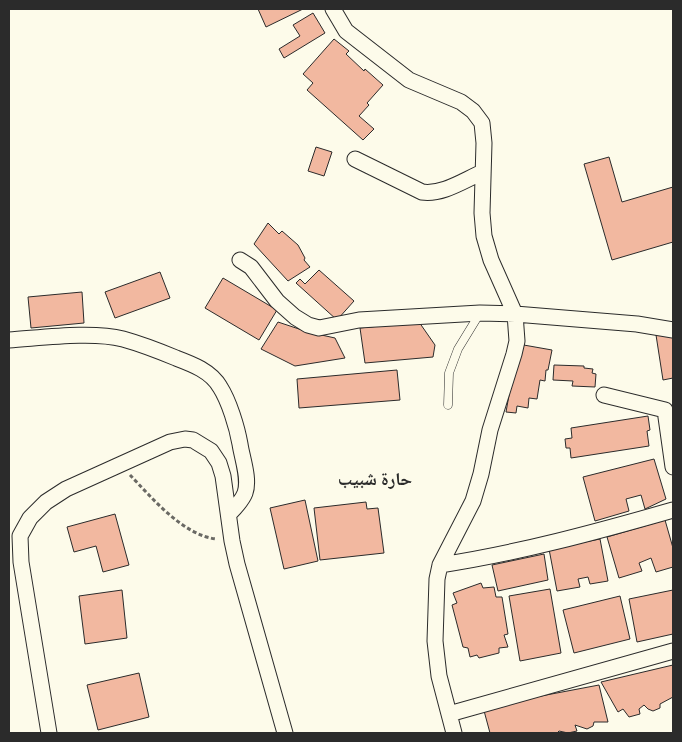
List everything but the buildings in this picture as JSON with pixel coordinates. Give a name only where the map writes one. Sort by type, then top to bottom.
[{"type":"street","points":[[333,9],[346,31],[409,80],[461,102],[482,123],[484,143],[482,213],[484,236],[491,260],[515,314],[517,341],[490,430],[473,501],[440,565],[436,595],[435,640],[439,676],[454,733]]},
{"type":"street","points":[[355,159],[422,192],[432,193],[442,190],[483,172]]},
{"type":"street","points":[[240,260],[251,267],[277,301],[295,317],[308,325],[319,328],[358,320],[480,313],[637,324],[673,330]]},
{"type":"street","points":[[9,340],[63,336],[105,336],[122,339],[193,365],[206,373],[220,387],[226,400],[238,434],[246,478],[244,495],[229,514]]},
{"type":"street","points":[[604,395],[664,410],[673,467]]},
{"type":"street","points":[[48,733],[21,562],[20,536],[30,518],[46,502],[66,489],[170,442],[185,439],[193,440],[211,451],[219,464],[232,540],[250,614],[285,733]]},
{"type":"street","points":[[440,565],[498,556],[673,510]]},
{"type":"street","points":[[449,714],[673,651]]},
{"type":"lane","points":[[448,405],[449,373],[458,349],[480,313]]},
{"type":"path","points":[[121,465],[154,500],[183,525],[211,538],[232,540]]},
{"type":"district","name":"حارة شبيب","points":[[375,478]]}]
